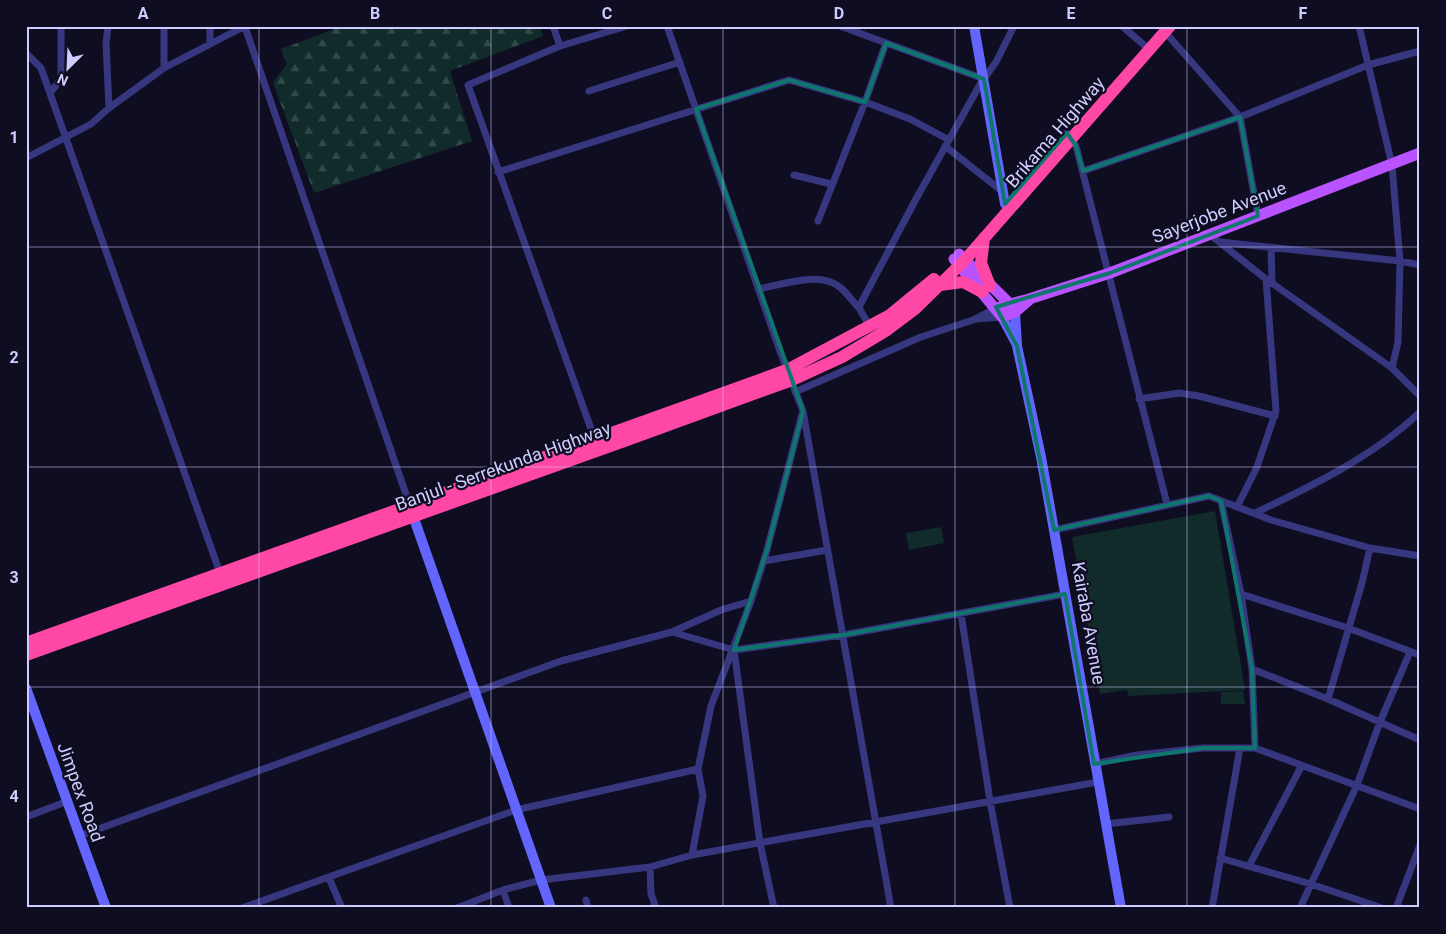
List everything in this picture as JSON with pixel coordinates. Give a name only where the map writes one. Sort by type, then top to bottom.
[{"type":"highway","name":"Brikama Highway","points":[[959,260],[984,238],[1144,45],[1166,28]]},
{"type":"highway","name":"Brikama Highway","points":[[959,260],[1004,198],[1070,136],[1166,28]]},
{"type":"highway","points":[[940,285],[963,282],[986,289],[981,262],[984,238]]},
{"type":"highway","name":"Banjul - Serrekunda Highway","points":[[26,655],[412,512],[595,440],[792,381],[914,297],[959,260]]},
{"type":"highway","name":"Banjul - Serrekunda Highway","points":[[26,643],[220,573],[412,512],[792,381],[842,357],[887,330],[915,309],[940,285],[959,260]]},
{"type":"main road","name":"Sayerjobe Avenue","points":[[999,312],[1029,299],[1110,273],[1420,153]]},
{"type":"main road","name":"Kairaba Avenue","points":[[959,260],[986,289],[1012,307]]},
{"type":"main road","name":"Kairaba Avenue","points":[[986,289],[999,312]]},
{"type":"street","points":[[50,93],[61,78],[61,26]]},
{"type":"street","points":[[108,26],[106,44],[109,108]]},
{"type":"street","points":[[164,26],[164,68]]},
{"type":"street","points":[[210,26],[210,44]]},
{"type":"street","points":[[553,26],[560,46]]},
{"type":"street","points":[[595,440],[468,85],[560,46],[627,26]]},
{"type":"street","points":[[667,26],[758,289],[803,412],[891,908]]},
{"type":"street","points":[[840,26],[984,79]]},
{"type":"street","points":[[974,26],[1004,198]]},
{"type":"street","points":[[859,308],[947,143],[996,62],[1014,26]]},
{"type":"street","points":[[1122,26],[1144,45]]},
{"type":"street","points":[[1359,26],[1392,165],[1400,261],[1398,342],[1392,368]]},
{"type":"street","points":[[26,158],[66,135],[74,134],[91,124],[109,108],[164,68],[245,27],[551,908]]},
{"type":"street","points":[[1166,28],[1240,117],[1258,216]]},
{"type":"street","points":[[818,221],[886,43]]},
{"type":"street","points":[[1083,172],[1240,117],[1368,65],[1420,51]]},
{"type":"street","points":[[26,53],[41,68],[66,135],[220,573]]},
{"type":"street","points":[[589,91],[680,62]]},
{"type":"street","points":[[498,172],[789,80],[865,102],[910,119],[947,143],[1004,198]]},
{"type":"street","points":[[1070,136],[1083,172],[1110,273],[1139,399],[1167,504]]},
{"type":"street","points":[[794,175],[831,184]]},
{"type":"street","points":[[1210,234],[1269,280],[1392,368],[1420,396]]},
{"type":"street","points":[[1220,242],[1400,261],[1420,265]]},
{"type":"street","points":[[1237,507],[1257,467],[1275,416],[1269,280],[1271,248]]},
{"type":"street","points":[[758,289],[815,279],[828,281],[840,287],[859,308],[870,327]]},
{"type":"street","name":"Kairaba Avenue","points":[[1012,307],[1066,594],[1094,764],[1121,908]]},
{"type":"street","points":[[792,381],[999,312]]},
{"type":"street","points":[[973,320],[999,312]]},
{"type":"street","name":"Kairaba Avenue","points":[[999,312],[1018,346]]},
{"type":"street","points":[[1139,399],[1179,393],[1199,396],[1275,416]]},
{"type":"street","points":[[692,854],[703,796],[698,769],[711,706],[734,650],[764,561],[803,412]]},
{"type":"street","points":[[1255,513],[1312,486],[1392,437],[1420,412]]},
{"type":"street","points":[[1054,530],[1210,496],[1255,513],[1370,548],[1420,556]]},
{"type":"street","points":[[1222,500],[1252,668],[1255,748]]},
{"type":"street","points":[[1328,699],[1362,584],[1370,548]]},
{"type":"street","points":[[764,561],[827,550]]},
{"type":"street","points":[[672,632],[734,650],[843,635],[1066,594]]},
{"type":"street","points":[[1240,594],[1348,628],[1420,655]]},
{"type":"street","points":[[80,836],[163,803],[561,661],[672,632],[721,610],[751,601]]},
{"type":"street","points":[[961,614],[990,801],[1010,908]]},
{"type":"street","points":[[734,650],[760,843],[774,908]]},
{"type":"street","points":[[1300,908],[1357,785],[1380,722],[1410,652]]},
{"type":"street","points":[[1252,668],[1420,740]]},
{"type":"street","name":"Jimpex Road","points":[[26,688],[106,908]]},
{"type":"street","points":[[1094,764],[1137,755],[1203,748],[1255,748],[1301,767],[1357,785],[1420,809]]},
{"type":"street","points":[[1212,908],[1240,748]]},
{"type":"street","points":[[1249,866],[1301,767]]},
{"type":"street","points":[[242,908],[516,810],[698,769]]},
{"type":"street","points":[[457,908],[503,890],[541,880],[650,867],[692,854],[1098,782]]},
{"type":"street","points":[[26,817],[68,801]]},
{"type":"street","points":[[1106,824],[1170,816]]},
{"type":"street","points":[[1396,908],[1420,845]]},
{"type":"street","points":[[1220,858],[1311,884],[1382,908]]},
{"type":"street","points":[[650,867],[651,894],[656,908]]},
{"type":"street","points":[[329,878],[342,908]]},
{"type":"street","points":[[503,890],[509,908]]},
{"type":"highlighted area","points":[[886,43],[984,79],[1005,204],[1067,133],[1076,146],[1083,171],[1240,117],[1258,216],[1110,273],[996,307],[1017,346],[1054,530],[1209,496],[1221,501],[1252,669],[1255,748],[1203,748],[1094,764],[1065,594],[843,635],[734,650],[767,550],[803,411],[696,109],[789,80],[865,102]]},
{"type":"green space","points":[[342,26],[540,26],[543,36],[450,71],[472,141],[314,193],[273,83],[287,64],[281,49]]},
{"type":"green space","points":[[1215,511],[1245,690],[1128,696],[1127,690],[1100,694],[1072,537]]},
{"type":"green space","points":[[941,527],[944,543],[909,550],[906,533]]},
{"type":"green space","points":[[1243,691],[1245,704],[1221,704],[1221,692]]}]
